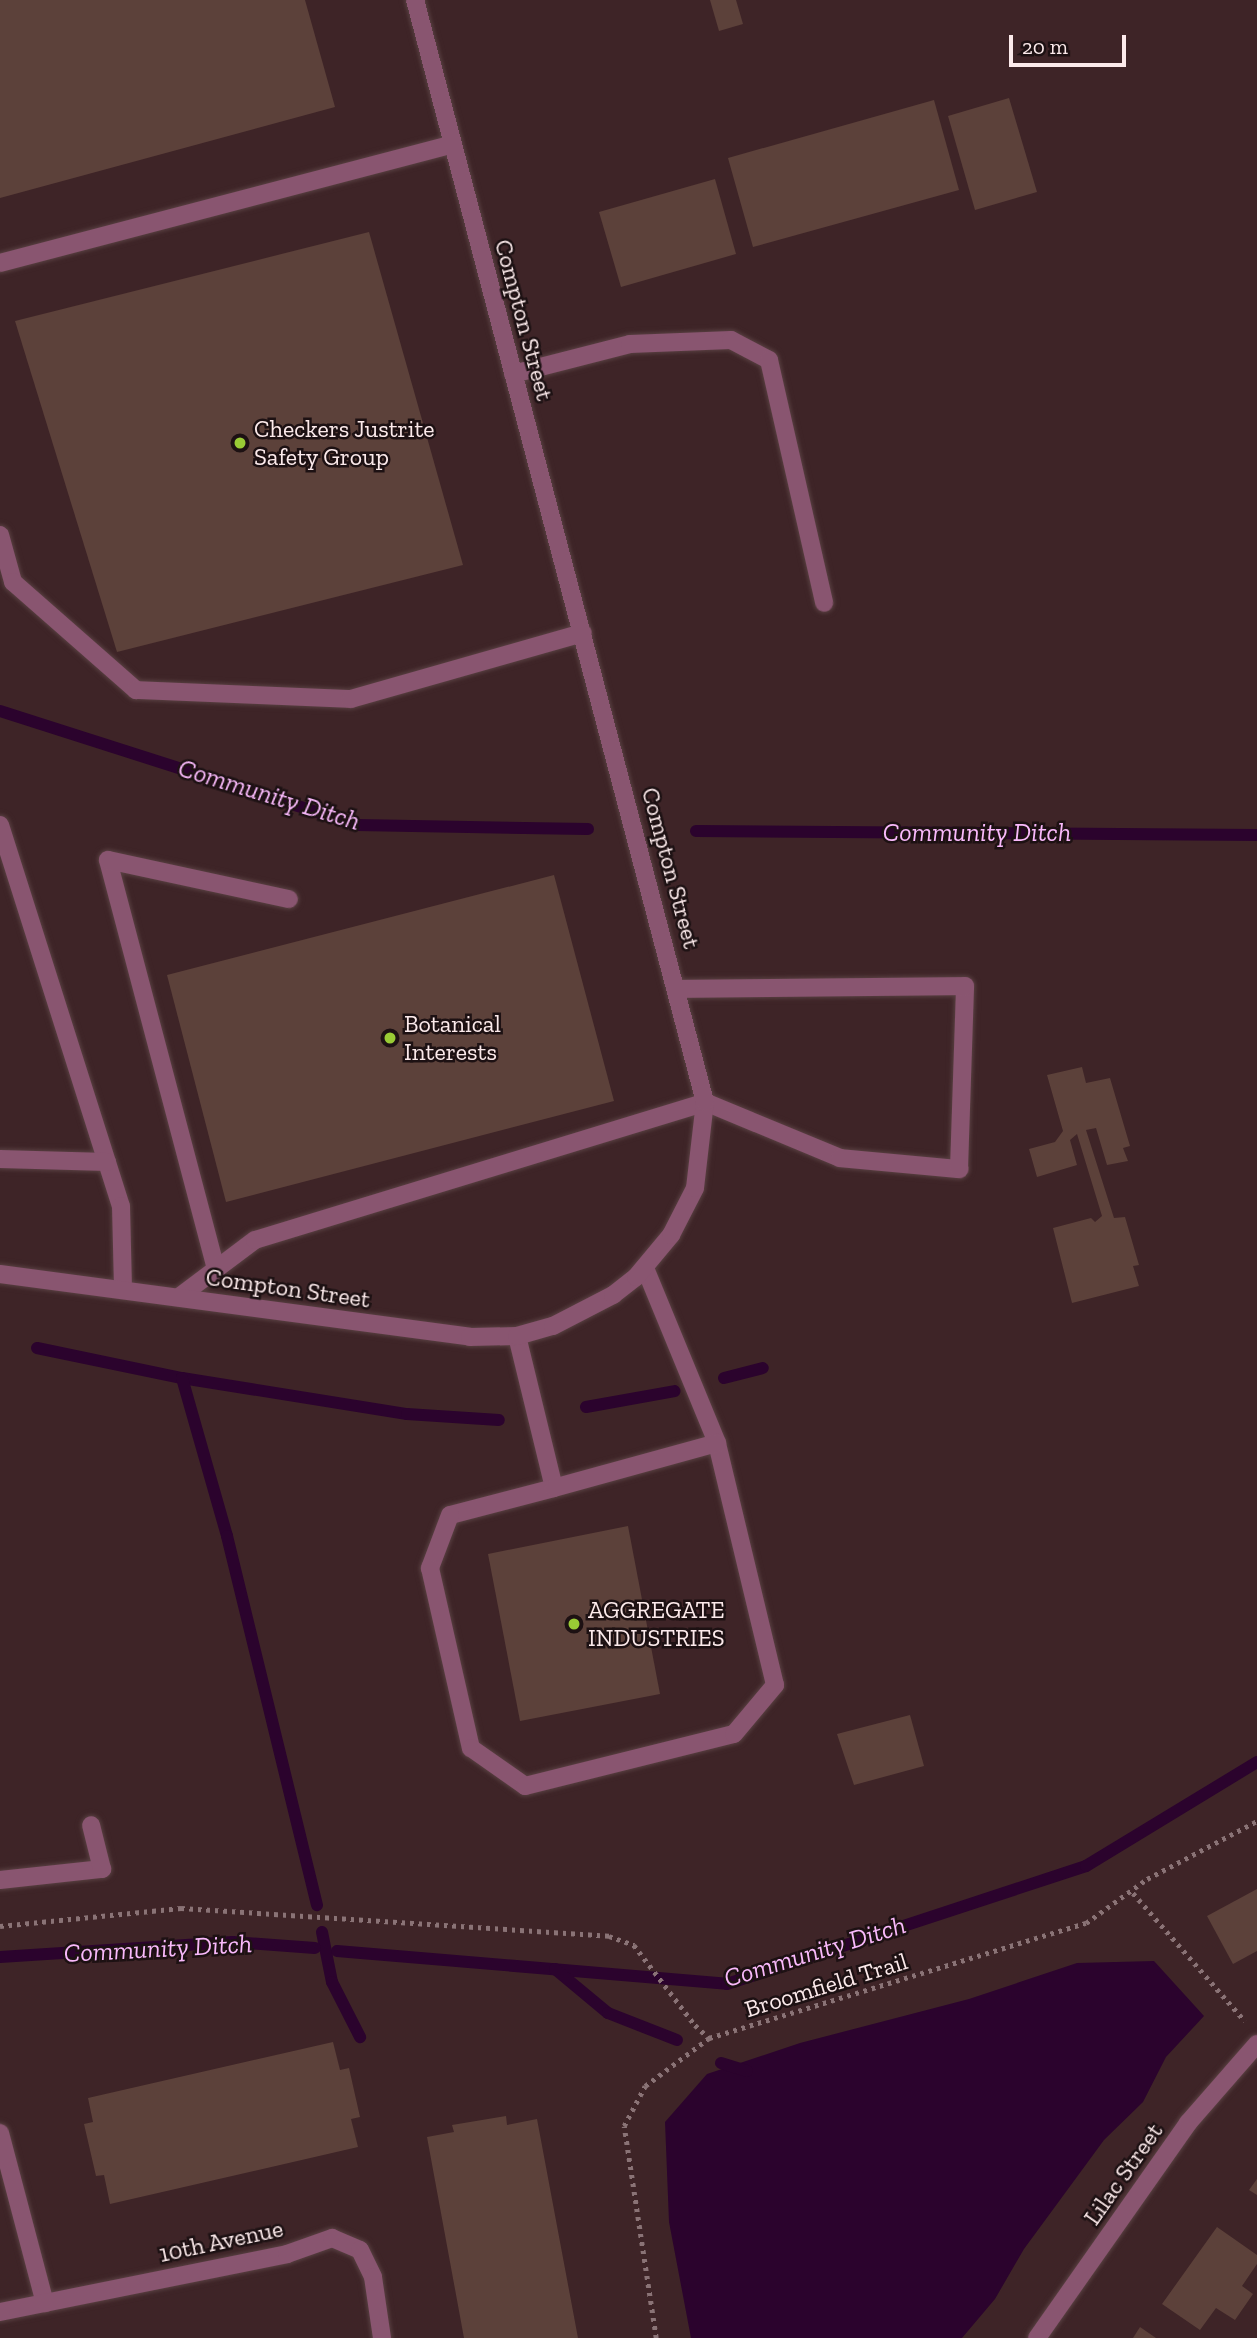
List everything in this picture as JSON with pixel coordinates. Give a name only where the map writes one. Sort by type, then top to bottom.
[{"type":"street","name":"Compton Street","points":[[0,1274],[470,1337],[517,1336],[553,1326],[613,1295],[645,1268],[671,1235],[695,1188],[705,1102],[642,850],[451,145],[415,0]]},
{"type":"street","points":[[0,263],[451,145]]},
{"type":"street","points":[[513,374],[630,344],[731,340],[769,360],[824,604]]},
{"type":"street","points":[[0,535],[13,582],[136,690],[351,699],[583,632]]},
{"type":"street","points":[[0,825],[121,1206],[123,1290]]},
{"type":"street","points":[[216,1269],[108,860],[289,899]]},
{"type":"street","points":[[179,1297],[255,1240],[705,1102],[840,1158],[959,1169],[965,986],[677,989]]},
{"type":"street","points":[[0,1159],[107,1162]]},
{"type":"street","points":[[645,1268],[717,1443],[775,1685],[734,1734],[525,1786],[471,1748],[430,1568],[450,1516],[717,1443]]},
{"type":"street","points":[[517,1336],[554,1488]]},
{"type":"street","points":[[0,1880],[102,1869],[91,1825]]},
{"type":"street","name":"Lilac Street","points":[[1037,2338],[1188,2123],[1257,2044]]},
{"type":"street","points":[[0,2133],[45,2303]]},
{"type":"street","name":"10th Avenue","points":[[0,2312],[287,2254],[332,2238],[360,2250],[373,2277],[382,2338]]},
{"type":"path","name":"Broomfield Trail","points":[[656,2338],[624,2126],[645,2086],[709,2038],[1086,1923],[1133,1893],[1147,1879],[1257,1821]]},
{"type":"path","points":[[1133,1893],[1248,2024]]},
{"type":"path","points":[[0,1926],[181,1908],[452,1923],[609,1936],[634,1945],[709,2038]]},
{"type":"shaded area","points":[[1154,1961],[1204,2016],[1166,2057],[1143,2102],[1104,2140],[1024,2249],[995,2299],[962,2338],[691,2338],[669,2222],[665,2122],[707,2074],[800,2043],[969,1999],[1077,1963]]},
{"type":"building","points":[[0,0],[305,0],[335,107],[0,198]]},
{"type":"building","points":[[710,0],[736,0],[743,24],[719,31]]},
{"type":"building","points":[[1009,98],[1037,192],[975,210],[948,116]]},
{"type":"building","points":[[934,100],[959,190],[753,247],[728,158]]},
{"type":"building","points":[[715,179],[736,254],[621,287],[599,212]]},
{"type":"building","name":"Checkers Justrite Safety Group","points":[[369,232],[463,565],[117,652],[15,321]]},
{"type":"building","name":"Botanical Interests","points":[[554,875],[614,1101],[226,1202],[167,975]]},
{"type":"building","points":[[1082,1067],[1086,1083],[1110,1078],[1130,1146],[1123,1148],[1128,1161],[1107,1165],[1096,1128],[1086,1130],[1114,1218],[1125,1217],[1139,1265],[1133,1266],[1139,1286],[1072,1303],[1053,1228],[1091,1218],[1095,1222],[1102,1216],[1077,1134],[1070,1140],[1077,1165],[1037,1177],[1029,1149],[1055,1142],[1063,1131],[1047,1075]]},
{"type":"building","name":"AGGREGATE INDUSTRIES","points":[[628,1526],[660,1694],[520,1721],[488,1554]]},
{"type":"building","points":[[910,1715],[924,1766],[854,1785],[837,1734]]},
{"type":"building","points":[[1257,1889],[1257,1951],[1233,1964],[1207,1916]]},
{"type":"building","points":[[333,2042],[340,2070],[349,2068],[360,2117],[351,2119],[358,2147],[110,2204],[104,2175],[96,2176],[84,2124],[93,2122],[88,2098]]},
{"type":"building","points":[[506,2116],[507,2125],[537,2119],[578,2338],[464,2338],[427,2137],[454,2132],[452,2125]]},
{"type":"building","points":[[1257,2179],[1257,2195],[1249,2190]]},
{"type":"building","points":[[1217,2227],[1257,2255],[1257,2264],[1242,2286],[1253,2294],[1235,2320],[1216,2308],[1200,2330],[1162,2304]]},
{"type":"building","points":[[1140,2327],[1156,2338],[1133,2338]]},
{"type":"waterway","name":"Community Ditch","points":[[0,711],[357,825],[588,829]]},
{"type":"waterway","name":"Community Ditch","points":[[696,831],[1257,835]]},
{"type":"waterway","points":[[37,1348],[182,1378],[407,1414],[499,1420]]},
{"type":"waterway","points":[[724,1378],[763,1368]]},
{"type":"waterway","points":[[182,1378],[227,1536],[317,1905]]},
{"type":"waterway","points":[[586,1407],[675,1391]]},
{"type":"waterway","name":"Community Ditch","points":[[337,1951],[727,1984],[1086,1866],[1257,1762]]},
{"type":"waterway","points":[[322,1932],[332,1982],[360,2037]]},
{"type":"waterway","name":"Community Ditch","points":[[0,1957],[233,1942],[315,1948]]},
{"type":"waterway","points":[[555,1969],[608,2013],[677,2040]]},
{"type":"waterway","points":[[721,2063],[747,2071]]},
{"type":"place","name":"Checkers Justrite Safety Group","points":[[240,443]]},
{"type":"place","name":"Botanical Interests","points":[[390,1038]]},
{"type":"place","name":"AGGREGATE INDUSTRIES","points":[[574,1624]]}]
